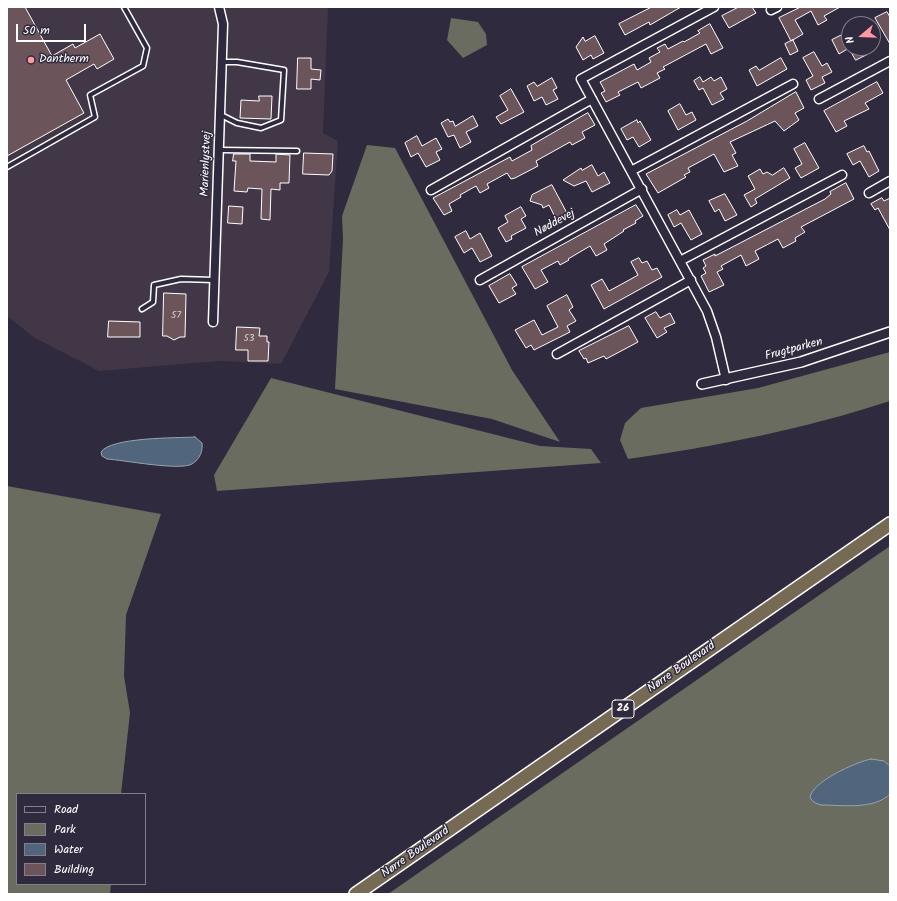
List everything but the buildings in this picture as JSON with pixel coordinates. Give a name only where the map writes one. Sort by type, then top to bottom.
[{"type":"highway","name":"Nørre Boulevard","points":[[356,894],[890,524]]},
{"type":"street","name":"Marienlystvej","points":[[213,322],[220,150],[223,24],[219,7]]},
{"type":"street","points":[[714,7],[702,10],[581,79],[691,280],[711,324],[726,380]]},
{"type":"street","points":[[819,99],[890,61]]},
{"type":"street","points":[[631,171],[793,84]]},
{"type":"street","points":[[431,190],[592,99]]},
{"type":"street","points":[[680,261],[842,175]]},
{"type":"street","points":[[869,193],[890,181]]},
{"type":"street","name":"Nøddevej","points":[[480,280],[642,190]]},
{"type":"street","points":[[557,354],[691,280]]},
{"type":"street","name":"Frugtparken","points":[[702,384],[726,380],[801,362],[890,332]]},
{"type":"lane","points":[[7,167],[95,117],[90,95],[143,66],[147,48],[124,7]]},
{"type":"lane","points":[[221,115],[236,123],[261,128],[281,120],[284,70],[237,62],[222,62]]},
{"type":"lane","points":[[220,150],[297,151]]},
{"type":"lane","points":[[142,309],[153,302],[154,286],[181,279],[215,280]]},
{"type":"shaded area","points":[[7,7],[328,7],[323,133],[338,141],[329,272],[281,364],[219,361],[99,371],[35,338],[7,316]]},
{"type":"green space","points":[[451,18],[478,22],[486,34],[487,45],[463,58],[447,40]]},
{"type":"green space","points":[[367,145],[395,148],[512,370],[560,442],[492,419],[335,389],[343,239],[342,216]]},
{"type":"green space","points":[[890,352],[890,401],[825,420],[760,436],[628,459],[620,440],[625,423],[641,408],[758,388]]},
{"type":"green space","points":[[271,378],[540,446],[591,449],[601,463],[217,491],[214,475]]},
{"type":"green space","points":[[7,486],[161,514],[126,615],[124,676],[130,713],[121,793],[16,793],[16,885],[111,885],[110,894],[7,894]]},
{"type":"green space","points":[[890,546],[890,894],[388,894]]},
{"type":"water","points":[[195,437],[202,443],[202,449],[195,462],[186,466],[164,466],[107,459],[102,456],[101,452],[107,447],[117,443],[145,439]]},
{"type":"water","points":[[871,759],[884,761],[890,766],[890,794],[883,799],[867,805],[848,806],[821,805],[815,803],[810,798],[812,792],[826,779],[845,768]]},
{"type":"place","name":"Dantherm","points":[[31,60]]}]
